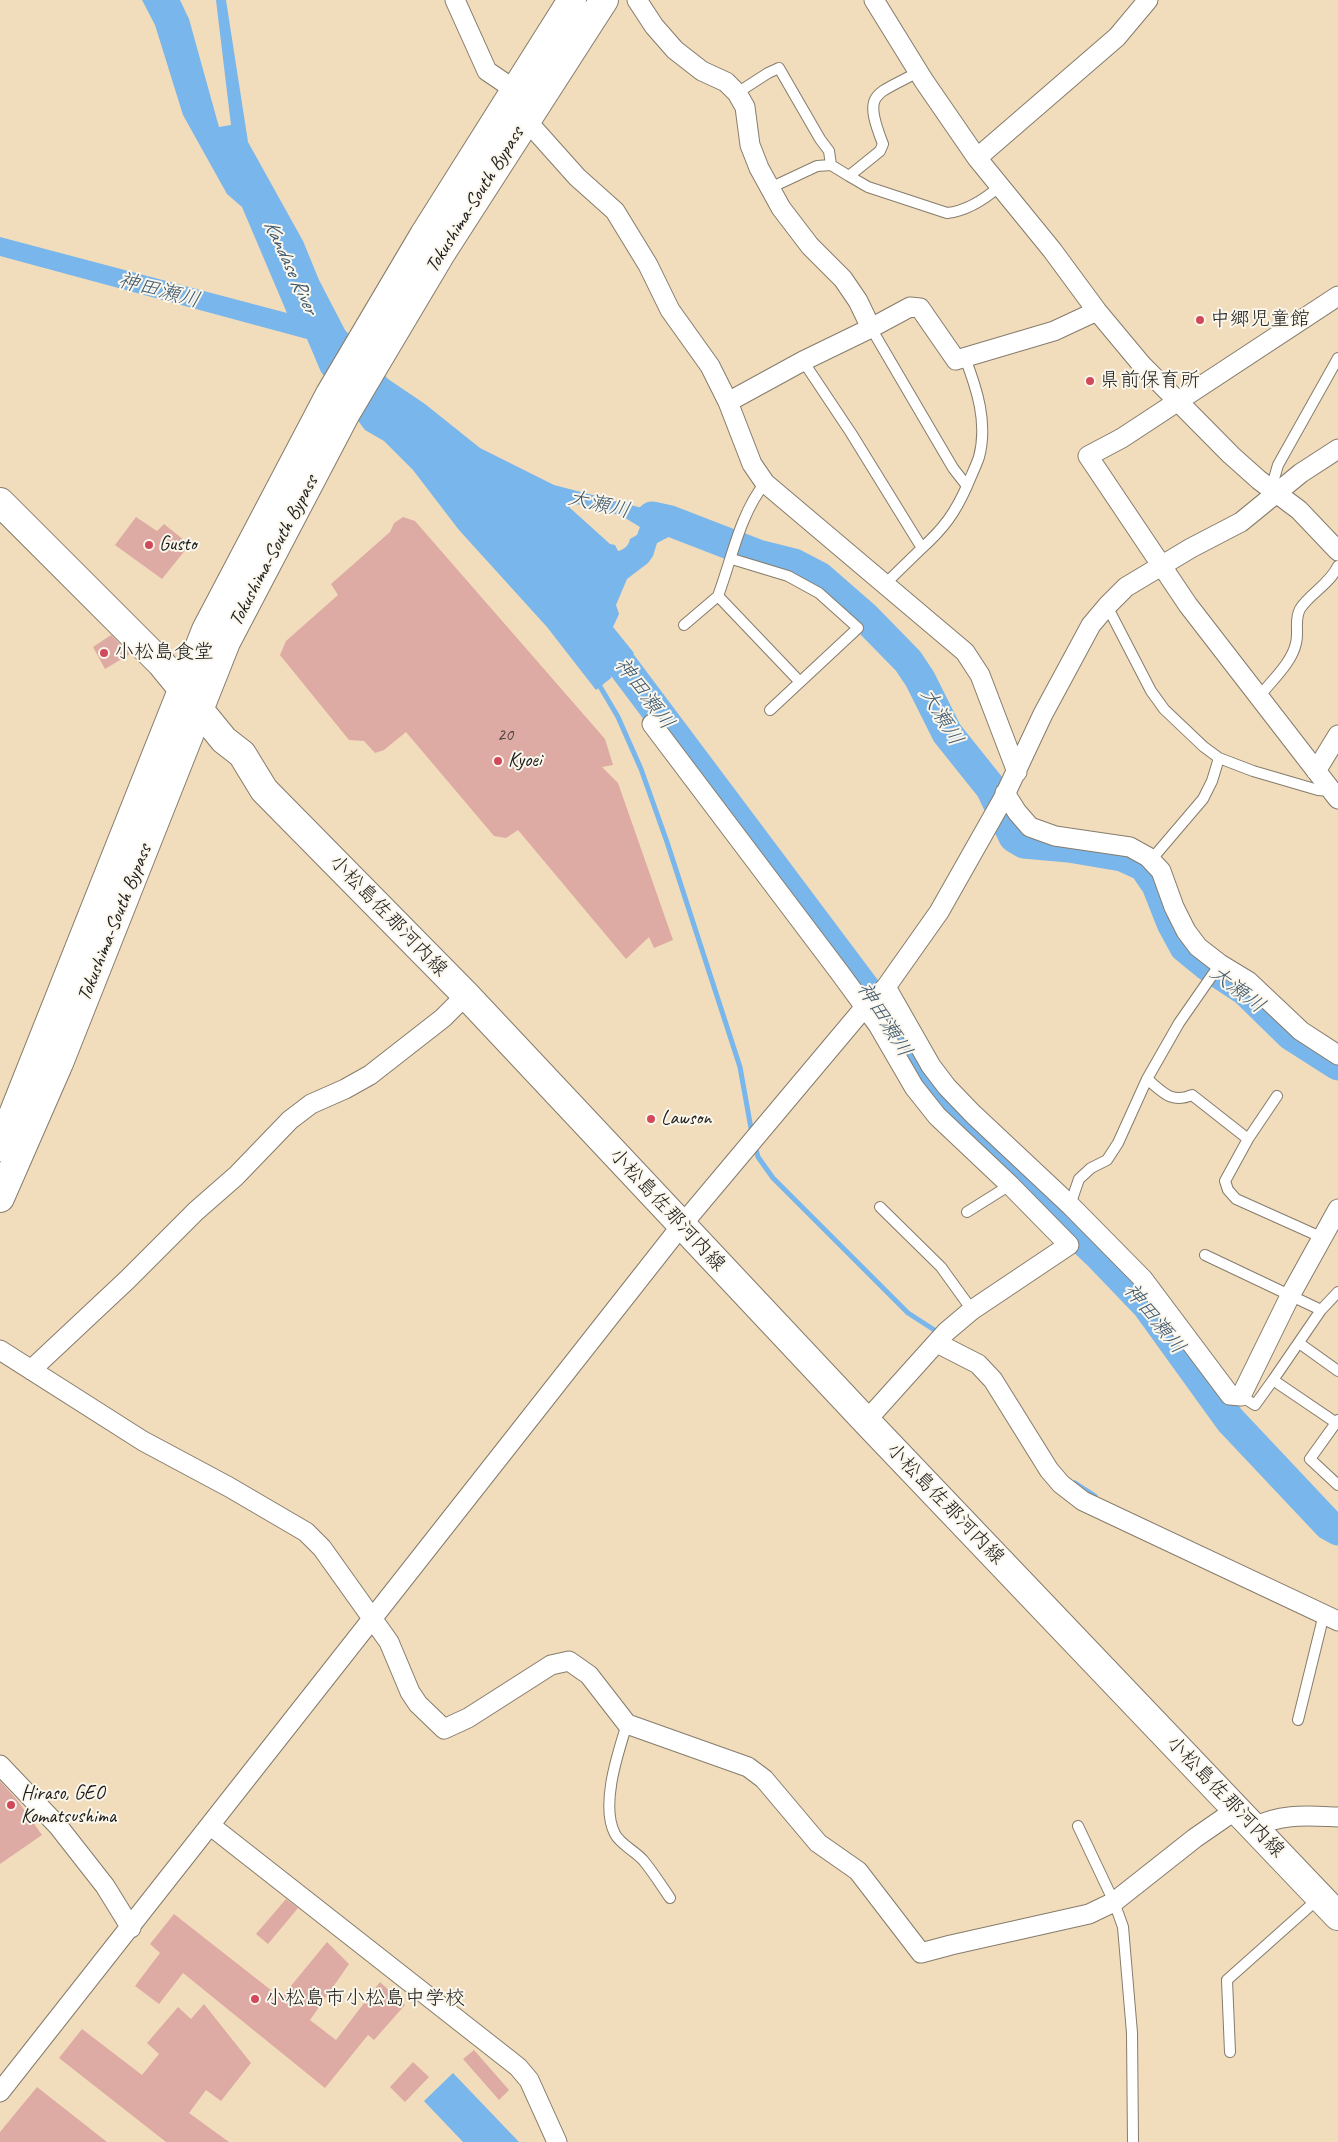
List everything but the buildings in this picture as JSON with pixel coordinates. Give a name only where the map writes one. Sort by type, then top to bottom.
[{"type":"main road","name":"Tokushima-South Bypass","points":[[0,1147],[206,630],[432,245],[515,90],[572,0]]},
{"type":"main road","name":"Tokushima-South Bypass","points":[[432,245],[524,122],[604,0]]},
{"type":"main road","name":"Tokushima-South Bypass","points":[[0,1198],[59,1064],[200,712],[226,642],[338,404]]},
{"type":"main road","name":"小松島佐那河内線","points":[[0,502],[161,663],[224,740],[242,754],[264,790],[466,995],[681,1226],[1329,1907]]},
{"type":"street","points":[[455,0],[487,71],[515,90]]},
{"type":"street","points":[[637,0],[654,26],[675,50],[702,71],[726,82],[737,93],[745,107],[750,145],[759,168],[781,208],[810,246],[843,279],[858,301],[871,328]]},
{"type":"street","points":[[874,0],[918,72],[977,158],[1052,250],[1097,311],[1142,365],[1232,455],[1274,492],[1299,510],[1338,551]]},
{"type":"street","points":[[977,158],[1117,37],[1148,0]]},
{"type":"street","points":[[524,122],[535,130],[577,177],[615,211],[648,265],[670,310],[710,366],[728,402],[752,464],[765,483],[965,652],[980,674],[1017,772]]},
{"type":"street","points":[[1335,795],[1188,605],[1088,456],[1122,438],[1338,296]]},
{"type":"street","points":[[728,402],[803,361],[910,307],[920,308],[956,360],[1054,331],[1097,311]]},
{"type":"street","points":[[0,2092],[131,1928],[681,1226],[752,1140],[876,997],[939,912],[1017,772],[1043,714],[1091,625],[1126,587],[1191,548],[1241,522],[1274,492],[1338,449]]},
{"type":"street","points":[[652,724],[840,973],[876,997],[947,1087],[1144,1279],[1230,1394],[1242,1396],[1291,1294],[1338,1209]]},
{"type":"street","points":[[1316,771],[1338,735]]},
{"type":"street","points":[[1001,801],[1030,827],[1055,836],[1130,847],[1151,860],[1161,871],[1174,907],[1186,931],[1216,970],[1248,980],[1301,1031],[1338,1055]]},
{"type":"street","points":[[31,1370],[127,1280],[196,1211],[236,1176],[290,1120],[311,1104],[345,1089],[370,1075],[443,1018],[466,995]]},
{"type":"street","points":[[866,1421],[941,1338],[972,1310],[1069,1245],[1010,1185],[937,1116],[914,1088],[878,1025],[876,997]]},
{"type":"street","points":[[941,1338],[978,1364],[993,1380],[1049,1470],[1061,1484],[1083,1501],[1331,1617]]},
{"type":"street","points":[[0,1350],[143,1441],[229,1487],[306,1532],[322,1548],[389,1642],[410,1692],[418,1704],[444,1729],[468,1718],[551,1665],[569,1661],[589,1675],[627,1724],[675,1743],[694,1747],[748,1767],[764,1780],[818,1843],[858,1871],[921,1953],[1089,1914],[1114,1902],[1195,1838],[1246,1818],[1267,1821],[1286,1816],[1338,1816]]},
{"type":"street","points":[[0,1765],[58,1826],[105,1886],[131,1928]]},
{"type":"street","points":[[211,1826],[518,2067],[529,2080],[557,2142]]},
{"type":"lane","points":[[737,93],[779,68],[820,139],[829,151],[831,165]]},
{"type":"lane","points":[[849,176],[880,151],[883,144],[874,119],[872,105],[876,96],[918,72]]},
{"type":"lane","points":[[770,188],[817,166],[831,165],[868,187],[947,213],[961,212],[992,194],[1000,186]]},
{"type":"lane","points":[[871,328],[953,468],[967,486]]},
{"type":"lane","points":[[886,584],[944,528],[957,508],[979,456],[982,434],[980,400],[966,358]]},
{"type":"lane","points":[[1274,492],[1278,465],[1285,450],[1338,358]]},
{"type":"lane","points":[[803,361],[851,433],[922,548]]},
{"type":"lane","points":[[684,625],[718,596],[733,555],[736,540],[755,496],[765,483]]},
{"type":"lane","points":[[733,555],[788,576],[819,592],[858,628],[770,710]]},
{"type":"lane","points":[[1259,697],[1287,661],[1296,643],[1296,623],[1300,608],[1333,576],[1338,566]]},
{"type":"lane","points":[[718,596],[800,682]]},
{"type":"lane","points":[[1107,606],[1150,691],[1164,709],[1219,758],[1335,795]]},
{"type":"lane","points":[[1151,860],[1203,799],[1212,781],[1219,758]]},
{"type":"lane","points":[[1070,1205],[1079,1179],[1091,1168],[1107,1160],[1118,1143],[1147,1079],[1179,1023],[1216,970]]},
{"type":"lane","points":[[1147,1079],[1170,1098],[1182,1100],[1192,1095],[1248,1139]]},
{"type":"lane","points":[[1278,1096],[1248,1139],[1225,1181],[1228,1190],[1236,1199],[1323,1238]]},
{"type":"lane","points":[[967,1212],[1010,1185]]},
{"type":"lane","points":[[880,1207],[940,1267],[972,1310]]},
{"type":"lane","points":[[1205,1255],[1291,1294],[1321,1310]]},
{"type":"lane","points":[[1242,1396],[1255,1405],[1321,1310],[1338,1292]]},
{"type":"lane","points":[[1298,1343],[1338,1371]]},
{"type":"lane","points":[[1273,1380],[1337,1422],[1310,1459],[1338,1485]]},
{"type":"lane","points":[[1298,1720],[1331,1617]]},
{"type":"lane","points":[[627,1724],[618,1752],[611,1788],[610,1818],[615,1835],[642,1859],[670,1898]]},
{"type":"lane","points":[[1078,1826],[1114,1902],[1123,1927],[1132,2033],[1133,2142]]},
{"type":"lane","points":[[1230,2052],[1227,1980],[1329,1907]]},
{"type":"water","name":"Kandase River","points":[[142,0],[180,0],[189,19],[219,127],[231,125],[216,0],[226,0],[248,142],[303,241],[319,280],[345,330],[388,379],[425,404],[480,448],[554,485],[646,509],[659,508],[699,517],[692,531],[684,529],[657,543],[653,556],[648,563],[627,579],[616,605],[619,614],[613,627],[634,653],[624,662],[613,668],[611,678],[596,690],[547,627],[459,530],[413,470],[384,441],[365,430],[321,372],[307,339],[0,256],[0,237],[287,313],[242,207],[227,194],[183,115],[155,25]],"holes":[[[572,504],[584,505],[591,510],[622,516],[640,527],[637,535],[630,539],[624,548],[618,551],[615,545],[610,544],[569,507]]]},
{"type":"water","points":[[453,2073],[519,2142],[463,2142],[424,2101]]},
{"type":"waterway","name":"大瀬川","points":[[652,517],[670,521],[758,555],[794,564],[819,577],[866,618],[908,661],[920,679],[947,733],[991,788],[1014,837],[1024,843],[1069,847],[1122,856],[1144,866],[1157,885],[1172,923],[1185,947],[1207,965],[1245,990],[1291,1035],[1338,1065]]},
{"type":"waterway","name":"神田瀬川","points":[[594,632],[611,650],[881,1010],[917,1074],[962,1126],[1099,1255],[1147,1305],[1230,1420],[1329,1525],[1338,1530]]},
{"type":"waterway","points":[[598,683],[618,717],[641,769],[667,842],[740,1067],[752,1134]]},
{"type":"waterway","points":[[755,1145],[758,1157],[773,1178],[908,1313],[939,1333]]},
{"type":"waterway","points":[[1075,1483],[1095,1496]]},
{"type":"place","name":"中郷児童館","points":[[1200,320]]},
{"type":"place","name":"県前保育所","points":[[1090,381]]},
{"type":"place","name":"Gusto","points":[[149,545]]},
{"type":"place","name":"小松島食堂","points":[[104,653]]},
{"type":"place","name":"Kyoei","points":[[498,761]]},
{"type":"place","name":"Lawson","points":[[651,1119]]},
{"type":"place","name":"Hiraso, GEO Komatsushima","points":[[11,1805]]},
{"type":"place","name":"小松島市小松島中学校","points":[[255,1999]]}]
